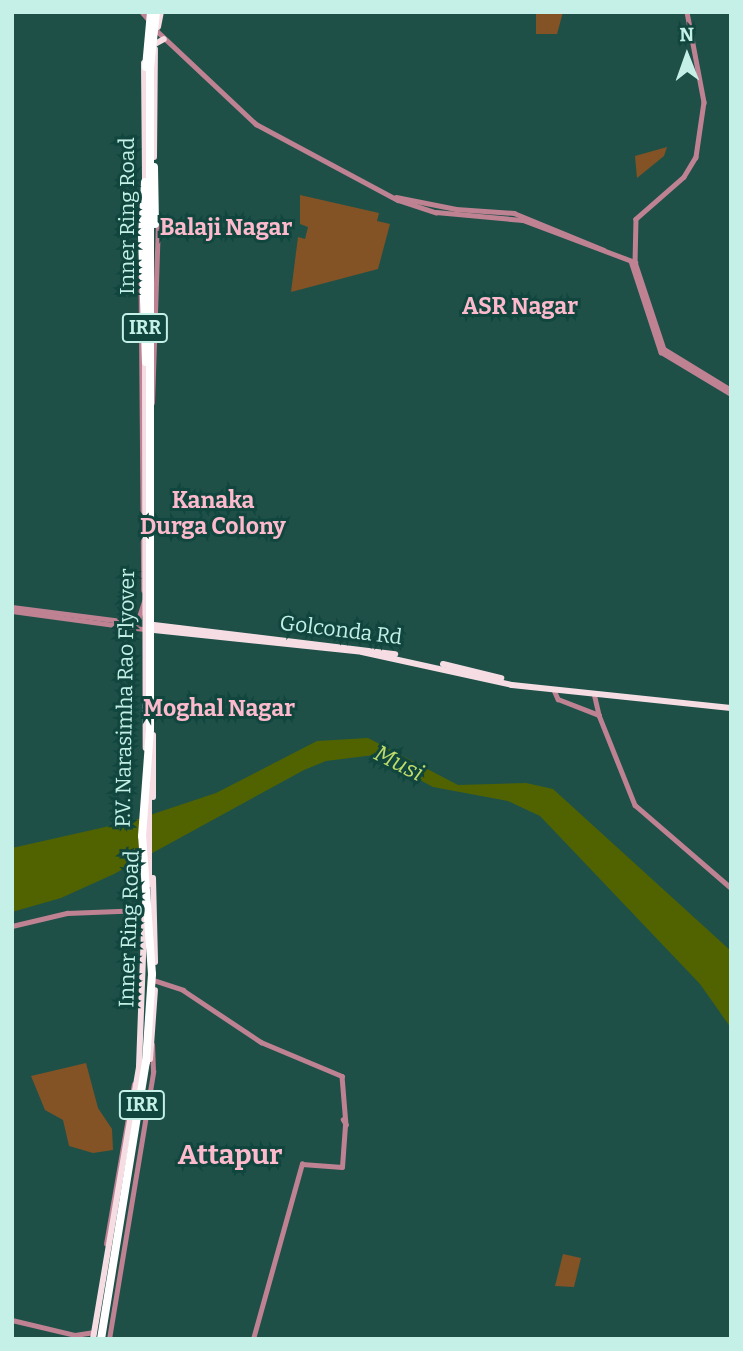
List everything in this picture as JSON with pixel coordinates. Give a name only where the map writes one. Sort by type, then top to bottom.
[{"type":"highway","name":"P.V. Narasimha Rao Flyover","points":[[100,1338],[147,999],[139,836],[146,729],[146,60],[154,14]]},
{"type":"highway","points":[[148,376],[155,225],[154,165]]},
{"type":"highway","points":[[145,182],[142,236],[148,376]]},
{"type":"main road","name":"Inner Ring Road","points":[[100,1338],[154,1045],[155,980],[151,870],[154,628],[152,405],[157,31],[154,14]]},
{"type":"main road","name":"Inner Ring Road","points":[[151,781],[144,664],[143,456],[145,182],[154,14]]},
{"type":"main road","points":[[155,44],[164,38]]},
{"type":"main road","points":[[143,456],[152,456]]},
{"type":"main road","name":"Golconda Rd","points":[[154,628],[357,646],[521,685],[731,708]]},
{"type":"main road","points":[[144,664],[153,662]]},
{"type":"main road","name":"Inner Ring Road","points":[[100,1338],[106,1244],[135,1083],[145,979],[143,910],[151,870]]},
{"type":"street","points":[[142,12],[154,14]]},
{"type":"street","points":[[687,12],[704,102],[696,157],[684,177],[636,219],[632,261],[661,352],[731,392]]},
{"type":"street","points":[[157,31],[256,124],[395,197],[436,212],[523,220],[632,261]]},
{"type":"street","points":[[144,265],[139,278],[144,591]]},
{"type":"street","points":[[12,609],[137,623],[144,601]]},
{"type":"street","points":[[12,609],[144,629]]},
{"type":"street","points":[[554,690],[558,699],[599,715]]},
{"type":"street","points":[[594,693],[599,715],[619,762],[622,785],[635,805],[731,888]]},
{"type":"street","points":[[12,926],[67,913],[143,910]]},
{"type":"street","points":[[145,979],[155,980],[222,1012],[261,1042],[342,1076],[342,1167],[302,1164],[253,1339]]},
{"type":"street","points":[[12,1320],[100,1338]]},
{"type":"street","points":[[75,1335],[82,1339]]},
{"type":"shaded area","points":[[536,12],[563,12],[557,34],[536,34]]},
{"type":"shaded area","points":[[667,147],[664,156],[637,178],[635,156]]},
{"type":"shaded area","points":[[300,195],[379,213],[377,221],[390,224],[378,269],[291,292],[298,237],[305,239],[308,227],[300,224]]},
{"type":"shaded area","points":[[86,1063],[98,1108],[112,1129],[113,1150],[93,1153],[69,1146],[63,1120],[45,1110],[31,1076]]},
{"type":"shaded area","points":[[563,1254],[581,1258],[574,1287],[555,1286]]},
{"type":"water","name":"Musi","points":[[368,738],[458,785],[526,783],[553,789],[731,951],[731,1028],[700,984],[540,816],[508,801],[433,787],[374,755],[326,761],[304,770],[114,874],[61,898],[12,912],[12,848],[132,821],[216,793],[317,741]]},
{"type":"district","name":"Balaji Nagar","points":[[226,227]]},
{"type":"district","name":"ASR Nagar","points":[[520,306]]},
{"type":"district","name":"Kanaka Durga Colony","points":[[213,513]]},
{"type":"district","name":"Moghal Nagar","points":[[219,708]]},
{"type":"district","name":"Attapur","points":[[230,1155]]}]
